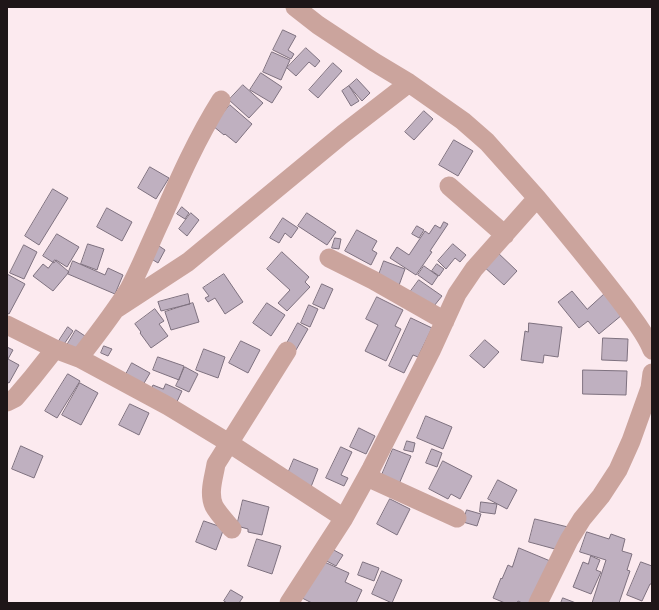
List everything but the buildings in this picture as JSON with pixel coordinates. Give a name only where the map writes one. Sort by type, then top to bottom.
[{"type":"street","points":[[295,7],[368,58],[409,83],[463,121],[487,142],[573,240],[644,334],[652,350]]},
{"type":"street","points":[[116,309],[188,262],[344,134],[409,83]]},
{"type":"street","points":[[79,358],[116,309],[129,288],[184,168],[207,123],[221,100]]},
{"type":"street","points":[[449,186],[505,235]]},
{"type":"street","points":[[289,603],[344,518],[367,477],[445,321],[456,294],[474,269],[537,198]]},
{"type":"street","points":[[330,258],[373,280],[445,321]]},
{"type":"street","points":[[7,325],[55,349],[79,358],[168,406],[229,443],[344,518]]},
{"type":"street","points":[[7,402],[15,398],[55,349]]},
{"type":"street","points":[[232,529],[214,507],[212,499],[212,484],[216,464],[287,351]]},
{"type":"street","points":[[538,603],[569,540],[582,519],[601,496],[618,470],[631,441],[650,388],[652,373]]},
{"type":"street","points":[[367,477],[457,518]]}]
